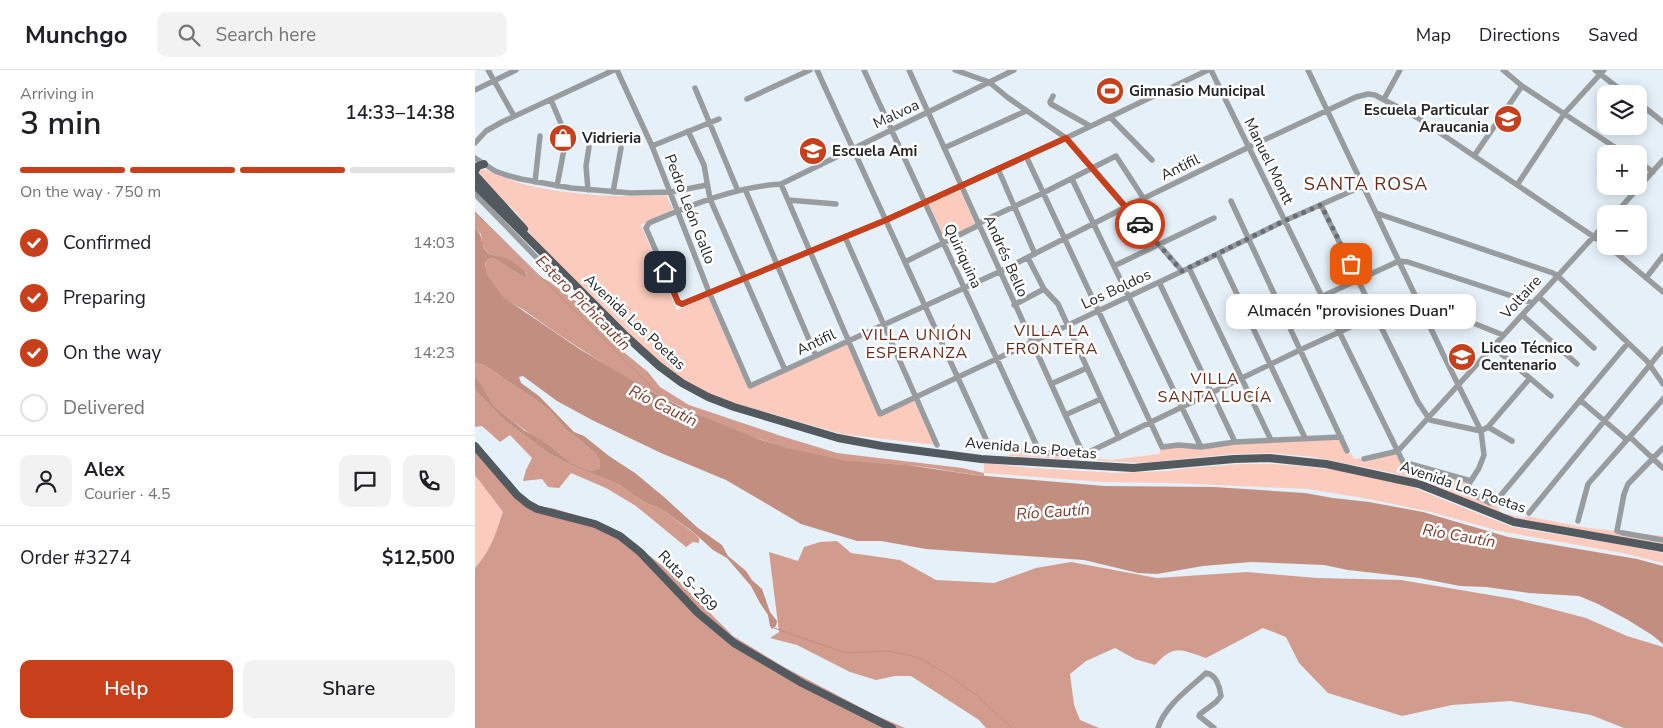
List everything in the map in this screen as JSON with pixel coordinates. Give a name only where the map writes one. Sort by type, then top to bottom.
[{"type":"main road","points":[[475,176],[478,166],[484,164]]},
{"type":"main road","name":"Avenida Los Poetas","points":[[475,176],[518,221],[532,242],[627,337],[659,366],[682,383],[708,397],[734,407],[830,436],[882,446],[981,459],[1133,468],[1260,458],[1304,460],[1419,484],[1514,522],[1663,548]]},
{"type":"main road","name":"Ruta S-269","points":[[475,446],[517,496],[528,504],[537,509],[595,524],[620,536],[641,552],[697,613],[734,642],[802,683],[892,728]]},
{"type":"street","points":[[488,70],[514,116]]},
{"type":"street","points":[[475,90],[516,70]]},
{"type":"street","points":[[475,143],[485,131],[615,70]]},
{"type":"street","name":"Pedro León Gallo","points":[[615,70],[653,146],[709,292],[750,386]]},
{"type":"street","points":[[747,100],[810,70]]},
{"type":"street","points":[[817,70],[990,448]]},
{"type":"street","name":"Quiriquina","points":[[864,70],[1040,453],[1082,452]]},
{"type":"street","name":"Andrés Bello","points":[[909,70],[1082,452]]},
{"type":"street","points":[[955,70],[989,82],[1026,111],[1066,138],[1125,208],[1182,271]]},
{"type":"street","name":"Malvoa","points":[[709,292],[682,304],[678,302],[646,228],[649,223],[710,199],[741,190],[781,184],[1014,70]]},
{"type":"street","points":[[709,292],[886,220],[1209,70]]},
{"type":"street","name":"Manuel Montt","points":[[1209,70],[1249,147],[1398,451]]},
{"type":"street","points":[[1308,70],[1481,431],[1484,455],[1469,486],[1471,493],[1490,503],[1496,501],[1628,343]]},
{"type":"street","points":[[1384,99],[1400,70]]},
{"type":"street","points":[[1503,70],[1522,86],[1611,145]]},
{"type":"street","points":[[1517,185],[1564,114],[1600,71],[1616,85]]},
{"type":"street","points":[[1474,156],[1522,86]]},
{"type":"street","points":[[695,88],[709,123],[777,264],[816,356]]},
{"type":"street","name":"Antifil","points":[[750,386],[999,272],[1249,147],[1364,95],[1375,95],[1418,118],[1595,236]]},
{"type":"street","points":[[1053,96],[1051,104],[1090,126]]},
{"type":"street","points":[[551,100],[565,133],[557,186]]},
{"type":"street","points":[[1647,110],[1663,122]]},
{"type":"street","points":[[944,148],[1026,111]]},
{"type":"street","points":[[1110,117],[1152,160]]},
{"type":"street","points":[[653,146],[719,119]]},
{"type":"street","points":[[688,131],[703,165],[710,199],[785,370]]},
{"type":"street","points":[[535,182],[540,136]]},
{"type":"street","points":[[588,190],[587,166],[589,147]]},
{"type":"street","points":[[613,192],[621,148]]},
{"type":"street","points":[[1026,156],[1150,423],[1163,447],[1179,445],[1201,447],[1235,442],[1341,437]]},
{"type":"street","points":[[905,262],[1116,156],[1144,199]]},
{"type":"street","points":[[475,158],[506,174],[535,182],[588,190],[671,192],[707,184]]},
{"type":"street","points":[[1623,205],[1663,160]]},
{"type":"street","points":[[1647,168],[1653,172]]},
{"type":"street","points":[[998,169],[1035,254]]},
{"type":"street","points":[[1072,179],[1201,447]]},
{"type":"street","points":[[781,184],[849,341]]},
{"type":"street","name":"Los Boldos","points":[[849,341],[880,414],[1284,221],[1363,186]]},
{"type":"street","points":[[475,194],[565,287]]},
{"type":"street","points":[[788,200],[836,204]]},
{"type":"street","points":[[1231,201],[1347,451]]},
{"type":"street","points":[[1321,205],[1427,418],[1434,422],[1481,431],[1488,427],[1531,378]]},
{"type":"street","points":[[1376,213],[1503,255],[1558,276],[1650,364],[1663,384]]},
{"type":"street","points":[[1114,266],[1215,218]]},
{"type":"street","name":"Voltaire","points":[[1398,451],[1597,234]]},
{"type":"street","points":[[845,237],[937,445]]},
{"type":"street","points":[[1218,254],[1305,438]]},
{"type":"street","name":"Antifil","points":[[1618,255],[1663,292]]},
{"type":"street","points":[[1646,278],[1663,256]]},
{"type":"street","points":[[1028,258],[1044,289],[1058,304],[1119,438]]},
{"type":"street","points":[[1284,314],[1399,260],[1533,303]]},
{"type":"street","points":[[1189,268],[1271,440]]},
{"type":"street","points":[[1159,282],[1235,442]]},
{"type":"street","points":[[1014,305],[1044,289]]},
{"type":"street","points":[[1539,297],[1594,348]]},
{"type":"street","points":[[1082,452],[1087,453],[1300,350],[1376,315],[1417,299],[1503,335]]},
{"type":"street","points":[[1522,315],[1577,364]]},
{"type":"street","points":[[1493,347],[1551,396]]},
{"type":"street","points":[[1529,513],[1663,349]]},
{"type":"street","points":[[1051,384],[1087,368]]},
{"type":"street","points":[[1065,415],[1101,399]]},
{"type":"street","points":[[1578,521],[1589,484],[1663,399]]},
{"type":"street","points":[[1581,400],[1663,468]]},
{"type":"street","points":[[1488,427],[1511,441]]},
{"type":"street","points":[[1663,448],[1635,476],[1627,487],[1617,531],[1623,534],[1663,540]]},
{"type":"street","points":[[1364,459],[1398,451],[1403,462],[1471,481]]},
{"type":"street","points":[[1158,728],[1161,718],[1171,706],[1206,673],[1211,673],[1214,677],[1221,696],[1199,716],[1213,728]]},
{"type":"shaded area","points":[[483,169],[523,184],[558,191],[612,196],[666,195],[673,209],[641,225],[677,310],[708,297],[748,388],[847,344],[880,416],[913,399],[935,445],[842,434],[741,405],[734,405],[681,379],[635,342],[535,241],[519,216],[479,174]]},
{"type":"shaded area","points":[[960,190],[976,225],[945,239],[929,204]]},
{"type":"shaded area","points":[[475,212],[539,276],[593,314],[609,340],[648,372],[660,387],[689,405],[837,453],[962,468],[984,473],[984,476],[897,464],[837,460],[753,437],[674,403],[599,361],[499,294],[488,277],[485,265],[487,260],[495,259],[525,278],[527,274],[511,261],[486,251],[482,244],[481,234],[475,228]]},
{"type":"shaded area","points":[[475,363],[484,365],[550,411],[566,430],[595,453],[600,461],[600,468],[591,471],[571,463],[548,444],[534,437],[494,406],[475,375]]},
{"type":"shaded area","points":[[475,390],[504,420],[548,453],[571,465],[620,485],[648,504],[661,509],[694,533],[699,538],[699,543],[693,542],[686,547],[636,506],[606,488],[571,473],[559,488],[548,487],[542,479],[523,481],[532,458],[510,435],[500,442],[482,426],[475,427]]},
{"type":"shaded area","points":[[1306,440],[1341,440],[1347,455],[1351,453],[1354,459],[1360,458],[1362,463],[1394,454],[1402,464],[1471,482],[1468,489],[1493,501],[1503,515],[1508,514],[1523,518],[1526,516],[1588,528],[1663,536],[1663,544],[1505,517],[1425,482],[1393,473],[1313,457],[1272,453],[1233,454],[1142,463],[1009,456],[1015,448],[1029,448],[1043,452],[1073,446],[1077,453],[1110,460],[1160,454],[1160,449]]},
{"type":"shaded area","points":[[475,451],[533,507],[552,508],[581,517],[633,543],[664,567],[733,636],[784,667],[873,714],[905,728],[475,728],[475,568],[489,549],[503,512],[475,475]]},
{"type":"shaded area","points":[[984,463],[1117,473],[1167,471],[1240,464],[1273,464],[1365,474],[1397,481],[1512,527],[1663,553],[1663,563],[1623,553],[1499,531],[1431,512],[1369,499],[1308,489],[1103,482],[984,473]]},
{"type":"shaded area","points":[[475,475],[503,512],[489,549],[475,568]]},
{"type":"shaded area","points":[[837,541],[851,553],[900,560],[936,580],[994,583],[1036,568],[1071,562],[1157,578],[1247,572],[1317,578],[1401,580],[1514,599],[1586,618],[1627,636],[1663,647],[1663,728],[1624,728],[1591,715],[1510,701],[1452,705],[1402,716],[1328,693],[1299,663],[1286,637],[1263,628],[1206,658],[1179,650],[1168,654],[1155,665],[1135,659],[1115,648],[1086,661],[1070,674],[1074,705],[1080,720],[1099,728],[986,728],[979,720],[911,676],[895,676],[876,680],[850,672],[797,645],[770,638],[779,632],[769,552],[798,561],[804,547],[820,542]]},
{"type":"water","name":"Río Cautín","points":[[475,228],[480,234],[483,246],[487,252],[513,262],[527,275],[525,278],[495,259],[487,260],[485,264],[487,275],[503,297],[581,350],[649,390],[687,410],[761,440],[846,461],[907,465],[975,475],[1105,486],[1214,487],[1305,493],[1423,512],[1508,537],[1637,559],[1663,566],[1663,644],[1628,620],[1579,596],[1460,586],[1419,578],[1348,570],[1324,565],[1251,562],[1203,566],[1157,574],[1138,573],[1084,560],[926,549],[881,541],[857,541],[801,524],[726,480],[661,453],[592,420],[557,401],[523,376],[519,377],[521,383],[539,396],[574,432],[584,436],[609,456],[635,473],[698,528],[722,545],[728,556],[746,571],[762,589],[770,612],[777,621],[776,626],[772,629],[768,615],[751,586],[727,558],[713,550],[692,531],[661,509],[648,504],[620,485],[571,465],[548,453],[504,420],[475,390],[475,375],[494,406],[525,431],[548,444],[571,463],[591,471],[600,468],[600,461],[595,453],[566,430],[550,411],[484,365],[475,363]]},
{"type":"waterway","name":"Estero Pichicautín","points":[[475,212],[663,398]]},
{"type":"waterway","points":[[774,628],[846,653],[888,651],[917,657],[947,674],[976,695],[1012,728]]},
{"type":"way so far","points":[[1140,224],[1182,271],[1321,205],[1351,264]]},
{"type":"place","name":"Gimnasio Municipal","points":[[1110,91]]},
{"type":"place","name":"Escuela Particular Araucania","points":[[1508,119]]},
{"type":"place","name":"Vidrieria","points":[[563,138]]},
{"type":"place","name":"Escuela Ami","points":[[813,151]]},
{"type":"place","name":"Almacén \"provisiones Duan\"","points":[[1351,264]]},
{"type":"place","name":"Liceo Técnico Centenario","points":[[1462,357]]},
{"type":"district","name":"SANTA ROSA","points":[[1366,184]]},
{"type":"district","name":"VILLA LA FRONTERA","points":[[1052,340]]},
{"type":"district","name":"VILLA UNIÓN ESPERANZA","points":[[917,344]]},
{"type":"district","name":"VILLA SANTA LUCÍA","points":[[1215,388]]},
{"type":"route","points":[[665,272],[678,302],[682,304],[886,220],[1066,138],[1140,224]]}]
